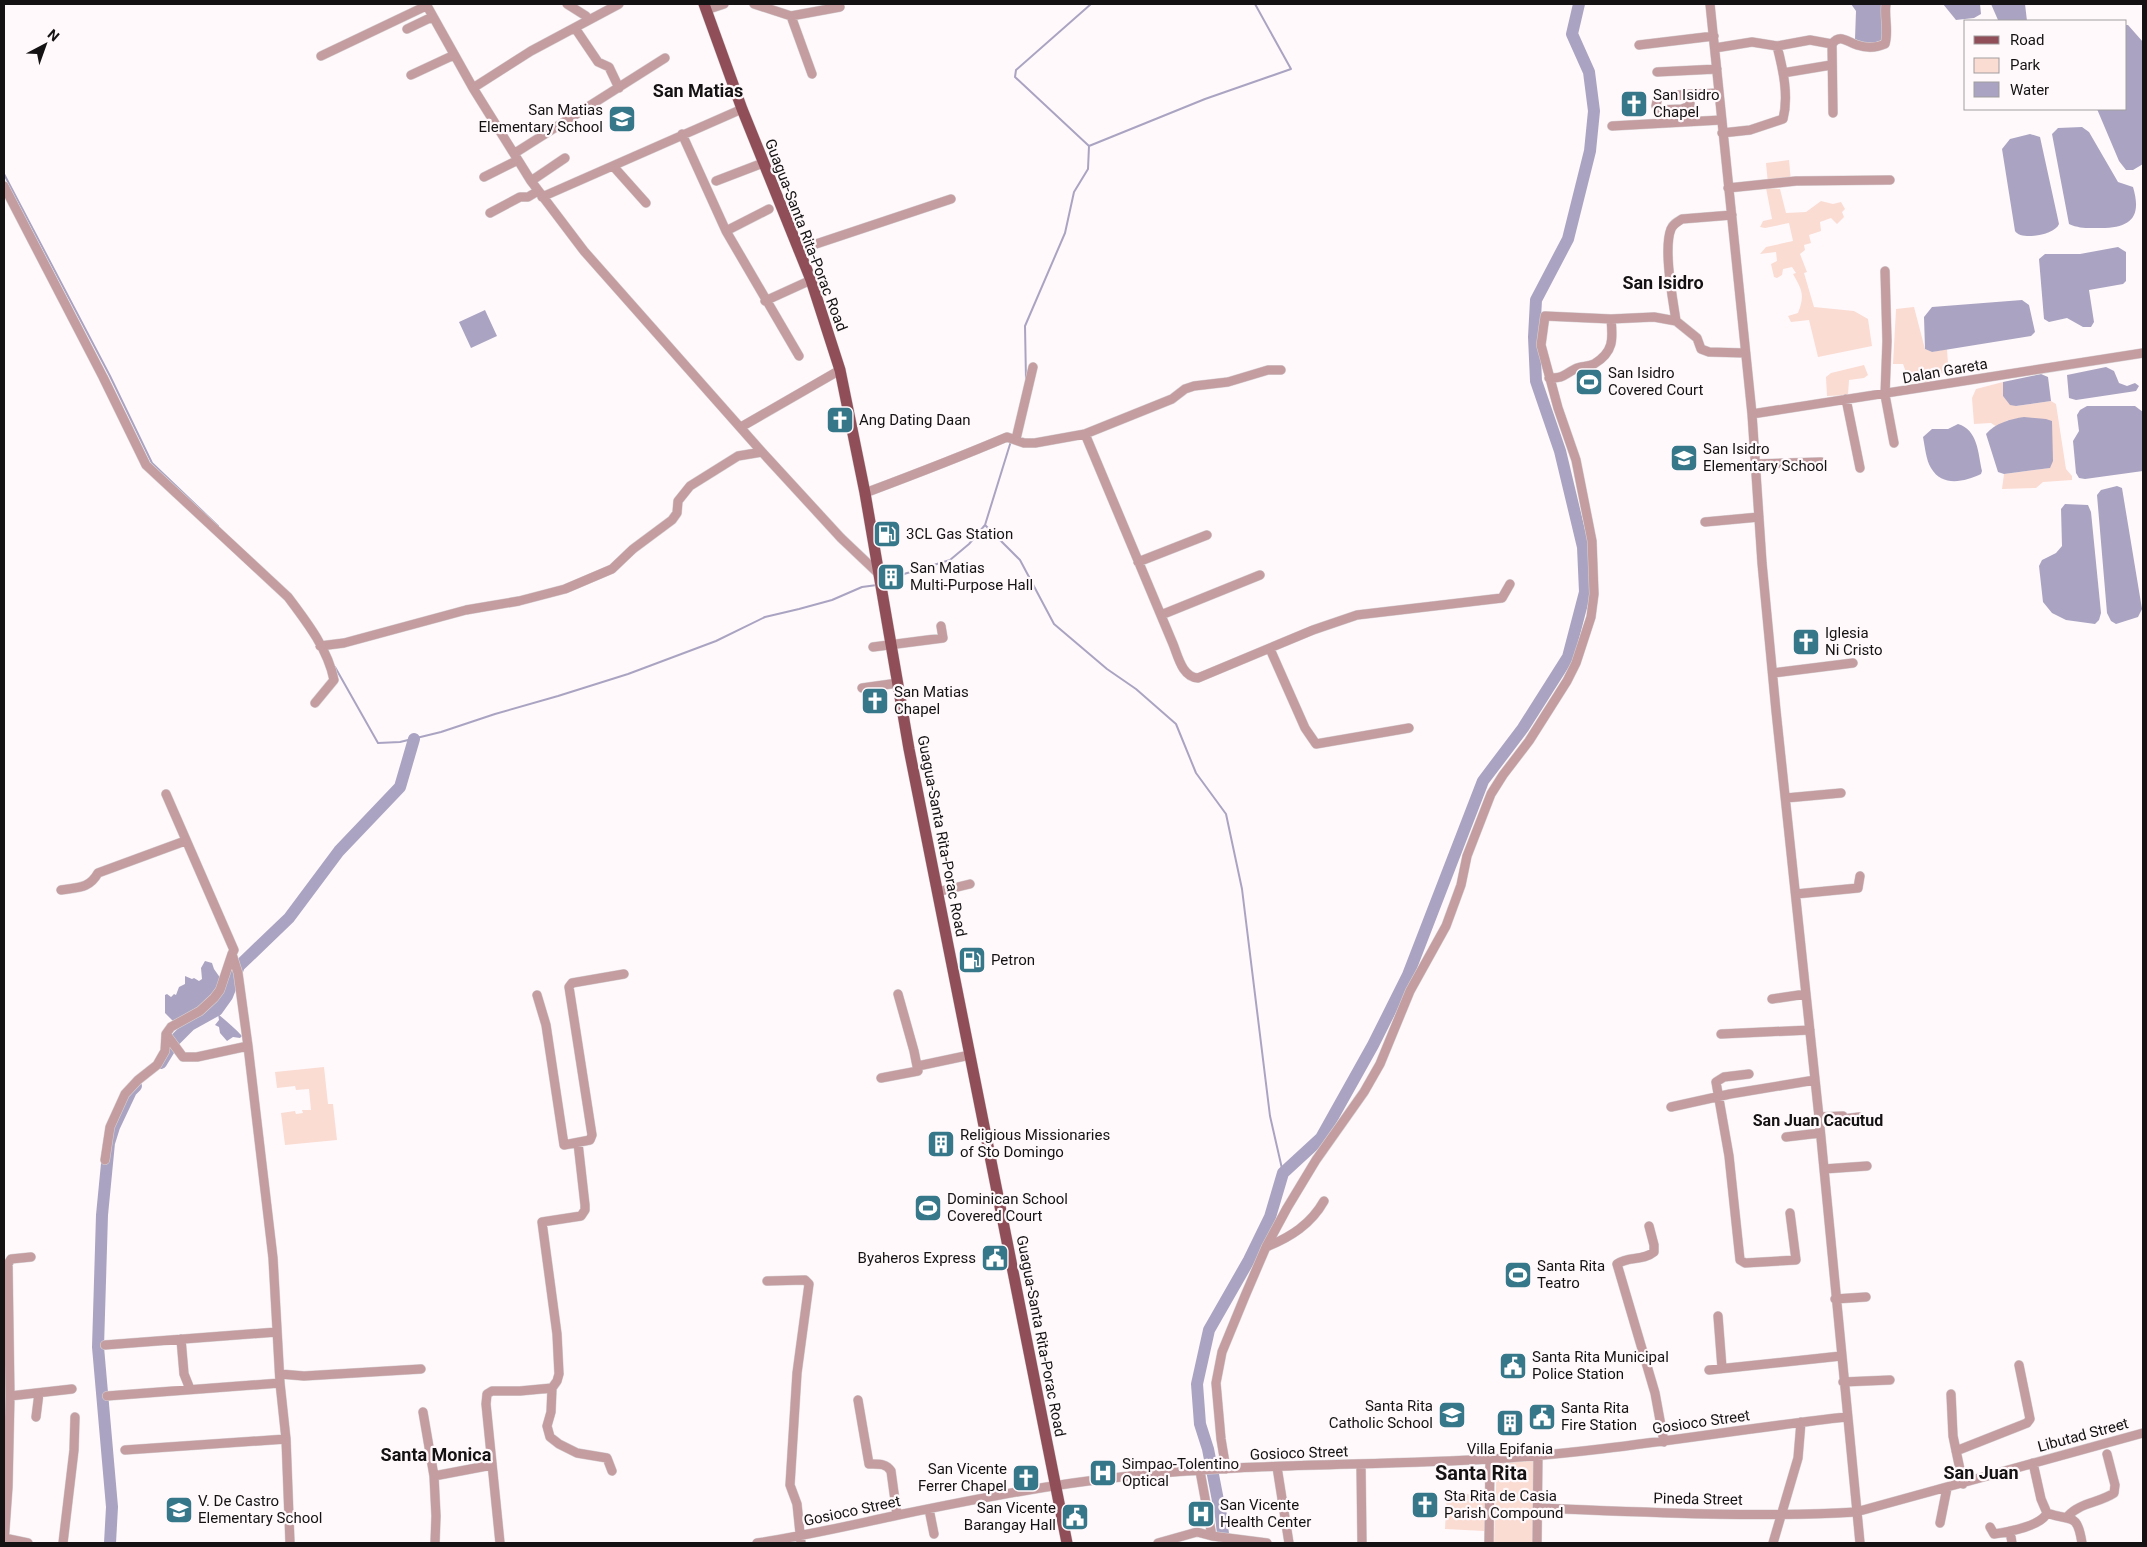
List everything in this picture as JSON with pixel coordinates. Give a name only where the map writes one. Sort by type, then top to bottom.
[{"type":"main road","name":"Guagua-Santa Rita-Porac Road","points":[[705,7],[742,109],[811,280],[840,370],[881,580],[909,749],[1067,1543]]},
{"type":"street","points":[[567,4],[587,18]]},
{"type":"street","points":[[583,4],[587,18]]},
{"type":"street","points":[[473,88],[531,51],[575,28],[587,18],[619,4]]},
{"type":"street","points":[[705,7],[724,4]]},
{"type":"street","points":[[754,4],[791,16],[840,7]]},
{"type":"street","points":[[1710,4],[1752,414],[1772,673],[1819,1117],[1846,1418],[1860,1543]]},
{"type":"street","points":[[1833,113],[1832,44],[1835,39],[1841,38],[1856,45],[1870,47],[1885,44],[1887,37],[1884,14],[1886,4]]},
{"type":"street","points":[[321,56],[426,5],[473,88],[540,194],[616,288],[762,452],[881,580]]},
{"type":"street","points":[[791,16],[812,74]]},
{"type":"street","points":[[407,29],[432,17]]},
{"type":"street","points":[[575,28],[598,62],[609,67],[619,88]]},
{"type":"street","points":[[1639,45],[1714,36]]},
{"type":"street","points":[[1715,48],[1752,42],[1777,46],[1810,40],[1832,44]]},
{"type":"street","points":[[1722,133],[1758,128],[1783,119],[1786,108],[1783,73],[1777,46]]},
{"type":"street","points":[[411,75],[454,55]]},
{"type":"street","points":[[484,177],[665,58]]},
{"type":"street","points":[[1783,73],[1831,65]]},
{"type":"street","points":[[1657,72],[1717,69]]},
{"type":"street","points":[[1690,94],[1718,93]]},
{"type":"street","points":[[490,212],[520,197],[540,194],[613,166],[742,109]]},
{"type":"street","points":[[1612,126],[1721,120]]},
{"type":"street","points":[[682,134],[726,231],[765,301],[799,356]]},
{"type":"street","points":[[531,181],[565,158]]},
{"type":"street","points":[[716,181],[763,162]]},
{"type":"street","points":[[613,166],[646,203]]},
{"type":"street","points":[[1728,188],[1796,181],[1890,180]]},
{"type":"street","points":[[4,186],[103,377],[146,465],[288,597],[307,622],[332,667],[334,680],[315,702]]},
{"type":"street","points":[[798,250],[951,199]]},
{"type":"street","points":[[726,231],[769,209]]},
{"type":"street","points":[[1676,321],[1669,282],[1669,238],[1671,228],[1682,219],[1732,215]]},
{"type":"street","points":[[1885,272],[1887,341],[1885,395],[1894,443]]},
{"type":"street","points":[[765,301],[811,280]]},
{"type":"street","points":[[1224,1469],[1216,1383],[1222,1352],[1266,1247],[1316,1160],[1360,1100],[1380,1064],[1410,991],[1446,926],[1460,885],[1467,856],[1491,794],[1503,775],[1530,741],[1567,681],[1576,663],[1591,617],[1594,594],[1592,540],[1576,460],[1549,378],[1541,345],[1545,316],[1611,319],[1664,317],[1676,321],[1697,338],[1704,351],[1746,353]]},
{"type":"street","points":[[1549,378],[1564,377],[1576,369],[1594,364],[1605,355],[1613,340],[1611,319]]},
{"type":"street","name":"Dalan Gareta","points":[[1752,414],[1846,399],[1885,395],[2063,364],[2143,353]]},
{"type":"street","points":[[1016,439],[1033,367]]},
{"type":"street","points":[[741,427],[840,370]]},
{"type":"street","points":[[865,493],[957,459],[1007,437],[1024,443],[1035,443],[1085,434],[1172,399],[1185,389],[1194,386],[1228,382],[1268,370],[1282,370]]},
{"type":"street","points":[[1846,399],[1860,468]]},
{"type":"street","points":[[1085,434],[1187,674],[1193,678],[1198,678],[1313,630],[1356,615],[1502,598],[1510,584]]},
{"type":"street","points":[[320,646],[344,643],[466,610],[541,595],[595,578],[612,569],[672,520],[677,513],[678,501],[690,486],[738,456],[762,452]]},
{"type":"street","points":[[1756,464],[1821,462]]},
{"type":"street","points":[[1705,522],[1759,517]]},
{"type":"street","points":[[1138,562],[1207,535]]},
{"type":"street","points":[[1161,614],[1260,575]]},
{"type":"street","points":[[873,647],[943,638],[941,626]]},
{"type":"street","points":[[1270,649],[1305,728],[1316,744],[1409,728]]},
{"type":"street","points":[[1772,673],[1853,663]]},
{"type":"street","points":[[862,688],[898,683]]},
{"type":"street","points":[[1786,798],[1841,793]]},
{"type":"street","points":[[105,1160],[110,1127],[120,1102],[138,1080],[158,1065],[165,1051],[166,1034],[171,1027],[200,1011],[214,998],[220,990],[233,957],[234,950],[166,794]]},
{"type":"street","points":[[61,890],[87,885],[93,882],[98,872],[185,841]]},
{"type":"street","points":[[1796,894],[1858,888],[1860,876]]},
{"type":"street","points":[[937,892],[970,884]]},
{"type":"street","points":[[233,957],[238,973],[248,1046],[273,1258],[280,1379],[286,1439],[290,1543]]},
{"type":"street","points":[[537,995],[546,1025],[564,1145],[578,1143],[590,1140],[592,1135],[569,987],[572,983],[624,974]]},
{"type":"street","points":[[881,1078],[918,1071],[898,994]]},
{"type":"street","points":[[1772,999],[1806,994]]},
{"type":"street","points":[[1721,1034],[1810,1030]]},
{"type":"street","points":[[166,1034],[182,1057],[197,1057],[248,1046]]},
{"type":"street","points":[[918,1066],[970,1055]]},
{"type":"street","points":[[1749,1074],[1719,1079],[1716,1082],[1729,1156],[1740,1260],[1745,1263],[1796,1260],[1790,1214]]},
{"type":"street","points":[[1671,1107],[1718,1096],[1815,1080]]},
{"type":"street","points":[[1819,1117],[1843,1116],[1843,1119],[1859,1117]]},
{"type":"street","points":[[1786,1137],[1820,1133]]},
{"type":"street","points":[[578,1143],[585,1210],[581,1216],[542,1222],[558,1364],[558,1381],[552,1388],[551,1412],[547,1426],[550,1437],[559,1444],[577,1453],[607,1458],[612,1471]]},
{"type":"street","points":[[1824,1169],[1867,1166]]},
{"type":"street","points":[[1266,1247],[1288,1236],[1315,1217],[1324,1201]]},
{"type":"street","points":[[1648,1226],[1654,1245],[1654,1252],[1649,1256],[1622,1260],[1616,1264],[1655,1393],[1664,1442]]},
{"type":"street","points":[[28,1543],[4,1540],[10,1396],[8,1264],[11,1259],[31,1258]]},
{"type":"street","points":[[767,1281],[805,1280],[809,1284],[798,1373],[790,1485],[797,1504],[801,1540]]},
{"type":"street","points":[[1835,1299],[1866,1297]]},
{"type":"street","points":[[1718,1316],[1722,1368]]},
{"type":"street","points":[[105,1345],[277,1332]]},
{"type":"street","points":[[182,1339],[184,1374],[190,1389]]},
{"type":"street","points":[[1709,1370],[1841,1356]]},
{"type":"street","points":[[1956,1451],[2024,1424],[2030,1419],[2019,1365]]},
{"type":"street","points":[[107,1396],[304,1376],[421,1369]]},
{"type":"street","points":[[1843,1382],[1890,1380]]},
{"type":"street","points":[[500,1543],[486,1404],[487,1394],[492,1391],[552,1388]]},
{"type":"street","points":[[10,1396],[72,1389]]},
{"type":"street","points":[[36,1417],[39,1393]]},
{"type":"street","points":[[1951,1394],[1952,1429],[1963,1484]]},
{"type":"street","points":[[858,1400],[869,1464],[884,1464],[891,1471],[897,1515]]},
{"type":"street","points":[[422,1412],[434,1476],[435,1543]]},
{"type":"street","points":[[63,1543],[74,1450],[75,1417]]},
{"type":"street","name":"Gosioco Street","points":[[762,1543],[801,1540],[897,1515],[1055,1485],[1122,1476],[1224,1469],[1361,1466],[1490,1459],[1664,1442],[1801,1422],[1846,1418]]},
{"type":"street","points":[[1774,1543],[1798,1458],[1801,1422]]},
{"type":"street","name":"Libutad Street","points":[[1856,1512],[2143,1433]]},
{"type":"street","points":[[125,1450],[286,1439]]},
{"type":"street","points":[[1537,1543],[1539,1508],[1538,1454]]},
{"type":"street","points":[[2068,1516],[2076,1509],[2114,1493],[2116,1485],[2107,1454]]},
{"type":"street","points":[[1489,1543],[1490,1459]]},
{"type":"street","points":[[2033,1462],[2041,1499],[2047,1513]]},
{"type":"street","points":[[434,1476],[492,1466]]},
{"type":"street","points":[[1361,1466],[1362,1543]]},
{"type":"street","points":[[1277,1467],[1289,1543]]},
{"type":"street","points":[[1202,1471],[1214,1536]]},
{"type":"street","points":[[1940,1523],[1947,1488]]},
{"type":"street","name":"Pineda Street","points":[[1539,1508],[1685,1513],[1782,1514],[1856,1512]]},
{"type":"street","points":[[929,1509],[934,1534]]},
{"type":"street","points":[[2047,1513],[2068,1516],[2079,1526],[2082,1543]]},
{"type":"street","points":[[1990,1527],[1994,1534],[2010,1531],[2040,1521],[2047,1513]]},
{"type":"street","points":[[2010,1531],[2012,1543]]},
{"type":"street","points":[[1158,1543],[1197,1532],[1267,1543]]},
{"type":"green space","points":[[1789,160],[1791,181],[1768,184],[1766,163]]},
{"type":"green space","points":[[1766,188],[1780,189],[1786,213],[1806,212],[1821,201],[1833,204],[1841,202],[1845,209],[1842,212],[1844,217],[1837,224],[1831,218],[1820,222],[1821,231],[1809,235],[1811,243],[1804,245],[1805,250],[1800,254],[1807,272],[1804,273],[1814,307],[1854,311],[1868,319],[1872,346],[1818,357],[1809,320],[1791,322],[1788,316],[1798,313],[1802,297],[1793,274],[1796,273],[1792,267],[1783,269],[1782,275],[1777,278],[1774,277],[1771,264],[1777,261],[1776,252],[1760,254],[1766,247],[1793,241],[1789,223],[1765,228],[1760,227],[1763,221],[1772,219]]},
{"type":"green space","points":[[1914,307],[1925,349],[1932,352],[1947,349],[1948,364],[1944,373],[1930,376],[1931,382],[1910,383],[1903,364],[1893,364],[1896,309]]},
{"type":"green space","points":[[1864,365],[1868,375],[1864,378],[1849,380],[1848,395],[1827,396],[1826,377],[1831,373]]},
{"type":"green space","points":[[2003,382],[2003,396],[2016,406],[2051,401],[2056,404],[2066,469],[2072,476],[2072,480],[2043,482],[2036,488],[2002,489],[2004,474],[2050,468],[2008,420],[1997,427],[1991,423],[1974,424],[1972,398],[1976,389]]},
{"type":"green space","points":[[324,1067],[328,1104],[333,1104],[337,1140],[285,1145],[281,1113],[295,1111],[296,1114],[303,1113],[302,1110],[311,1110],[309,1089],[296,1090],[295,1086],[277,1088],[275,1072]]},
{"type":"green space","points":[[1497,1460],[1535,1461],[1532,1543],[1494,1543]]},
{"type":"green space","points":[[1447,1493],[1486,1495],[1484,1531],[1445,1529]]},
{"type":"water","points":[[1851,4],[1882,4],[1884,39],[1870,44],[1862,43],[1855,39],[1856,11]]},
{"type":"water","points":[[1943,4],[1980,4],[1981,14],[1974,18],[1956,20]]},
{"type":"water","points":[[1991,4],[2025,4],[2027,20],[1998,20]]},
{"type":"water","points":[[2128,25],[2143,42],[2143,164],[2133,170],[2126,170],[2119,161],[2097,110],[2127,110]]},
{"type":"water","points":[[2082,127],[2089,132],[2118,182],[2133,187],[2136,206],[2135,213],[2132,219],[2120,226],[2089,228],[2069,224],[2052,134],[2058,128]]},
{"type":"water","points":[[2030,134],[2040,137],[2059,224],[2056,228],[2045,234],[2024,236],[2015,231],[2002,149],[2010,139]]},
{"type":"water","points":[[2118,247],[2126,252],[2126,281],[2123,284],[2089,290],[2094,322],[2091,327],[2083,327],[2067,318],[2049,322],[2044,319],[2039,259],[2045,254],[2080,254]]},
{"type":"water","points":[[2022,300],[2029,305],[2035,332],[2031,336],[1932,352],[1925,349],[1924,317],[1932,307]]},
{"type":"water","points":[[485,310],[497,336],[471,348],[459,322]]},
{"type":"water","points":[[2106,367],[2114,371],[2119,383],[2127,386],[2135,383],[2139,386],[2136,391],[2076,400],[2069,398],[2067,375]]},
{"type":"water","points":[[2041,374],[2048,377],[2051,401],[2016,406],[2010,405],[2003,396],[2003,382]]},
{"type":"water","points":[[2087,406],[2135,406],[2143,412],[2143,471],[2085,479],[2079,478],[2076,473],[2073,441],[2079,431],[2077,415],[2080,410]]},
{"type":"water","points":[[2024,417],[2052,421],[2053,461],[2050,468],[2004,474],[1998,472],[1986,434],[1999,424]]},
{"type":"water","points":[[1958,424],[1970,431],[1976,443],[1982,471],[1981,474],[1968,479],[1954,481],[1941,478],[1931,468],[1923,437],[1932,429],[1948,429]]},
{"type":"water","points":[[2117,486],[2122,488],[2142,609],[2138,617],[2116,624],[2111,621],[2107,613],[2097,495],[2101,490]]},
{"type":"water","points":[[2065,504],[2088,505],[2091,512],[2101,613],[2099,620],[2095,624],[2066,620],[2052,613],[2043,602],[2039,566],[2042,560],[2056,553],[2062,546],[2061,509]]},
{"type":"water","points":[[205,961],[212,963],[221,979],[217,987],[201,1004],[174,1022],[165,1013],[165,995],[167,994],[171,997],[174,994],[176,995],[179,987],[185,984],[185,976],[199,981],[202,979],[201,968]]},
{"type":"water","points":[[218,1014],[242,1036],[240,1038],[233,1037],[227,1041],[220,1033],[219,1027],[215,1025],[219,1020]]},
{"type":"waterway","points":[[1026,380],[1025,326],[1065,233],[1074,192],[1088,169],[1089,146],[1015,77],[1016,70],[1091,4]]},
{"type":"waterway","points":[[1089,146],[1205,99],[1291,69],[1255,4]]},
{"type":"waterway","points":[[1224,1543],[1221,1516],[1208,1449],[1200,1424],[1197,1384],[1209,1330],[1249,1260],[1270,1217],[1283,1173],[1321,1138],[1373,1045],[1408,975],[1483,781],[1523,728],[1568,657],[1585,592],[1583,547],[1560,451],[1536,381],[1534,337],[1536,300],[1568,239],[1590,151],[1594,111],[1589,72],[1572,34],[1579,4]]},
{"type":"waterway","points":[[4,174],[110,376],[152,463],[218,526]]},
{"type":"waterway","points":[[1011,441],[985,525],[1020,560],[1054,624],[1107,669],[1136,689],[1176,724],[1196,773],[1226,814],[1242,889],[1270,1116],[1283,1173]]},
{"type":"waterway","points":[[884,585],[899,580],[904,574],[950,560],[969,544],[985,525]]},
{"type":"waterway","points":[[335,667],[378,743],[400,742],[441,732],[628,674],[716,641],[765,617],[832,600],[862,587],[877,585]]},
{"type":"waterway","points":[[161,1063],[175,1040],[190,1025],[217,1010],[227,996],[239,966],[289,918],[339,851],[400,787],[414,739]]},
{"type":"waterway","points":[[110,1543],[112,1507],[98,1347],[102,1215],[109,1143],[114,1127],[131,1091],[136,1086]]},
{"type":"place","name":"San Isidro Chapel","points":[[1634,104]]},
{"type":"place","name":"San Matias Elementary School","points":[[622,119]]},
{"type":"place","name":"San Isidro Covered Court","points":[[1589,382]]},
{"type":"place","name":"Ang Dating Daan","points":[[840,420]]},
{"type":"place","name":"San Isidro Elementary School","points":[[1684,458]]},
{"type":"place","name":"3CL Gas Station","points":[[887,534]]},
{"type":"place","name":"San Matias Multi-Purpose Hall","points":[[891,577]]},
{"type":"place","name":"Iglesia Ni Cristo","points":[[1806,642]]},
{"type":"place","name":"San Matias Chapel","points":[[875,701]]},
{"type":"place","name":"Petron","points":[[972,960]]},
{"type":"place","name":"Religious Missionaries of Sto Domingo","points":[[941,1144]]},
{"type":"place","name":"Dominican School Covered Court","points":[[928,1208]]},
{"type":"place","name":"Byaheros Express","points":[[995,1258]]},
{"type":"place","name":"Santa Rita Teatro","points":[[1518,1275]]},
{"type":"place","name":"Santa Rita Municipal Police Station","points":[[1513,1366]]},
{"type":"place","name":"Santa Rita Catholic School","points":[[1452,1415]]},
{"type":"place","name":"Santa Rita Fire Station","points":[[1542,1417]]},
{"type":"place","name":"Villa Epifania","points":[[1510,1423]]},
{"type":"place","name":"Simpao-Tolentino Optical","points":[[1103,1473]]},
{"type":"place","name":"San Vicente Ferrer Chapel","points":[[1026,1478]]},
{"type":"place","name":"Sta Rita de Casia Parish Compound","points":[[1425,1505]]},
{"type":"place","name":"V. De Castro Elementary School","points":[[179,1510]]},
{"type":"place","name":"San Vicente Health Center","points":[[1201,1514]]},
{"type":"place","name":"San Vicente Barangay Hall","points":[[1075,1517]]},
{"type":"district","name":"San Matias","points":[[698,90]]},
{"type":"district","name":"San Isidro","points":[[1663,282]]},
{"type":"district","name":"San Juan Cacutud","points":[[1818,1120]]},
{"type":"district","name":"Santa Monica","points":[[436,1454]]},
{"type":"district","name":"San Juan","points":[[1981,1472]]},
{"type":"district","name":"Santa Rita","points":[[1481,1473]]}]
